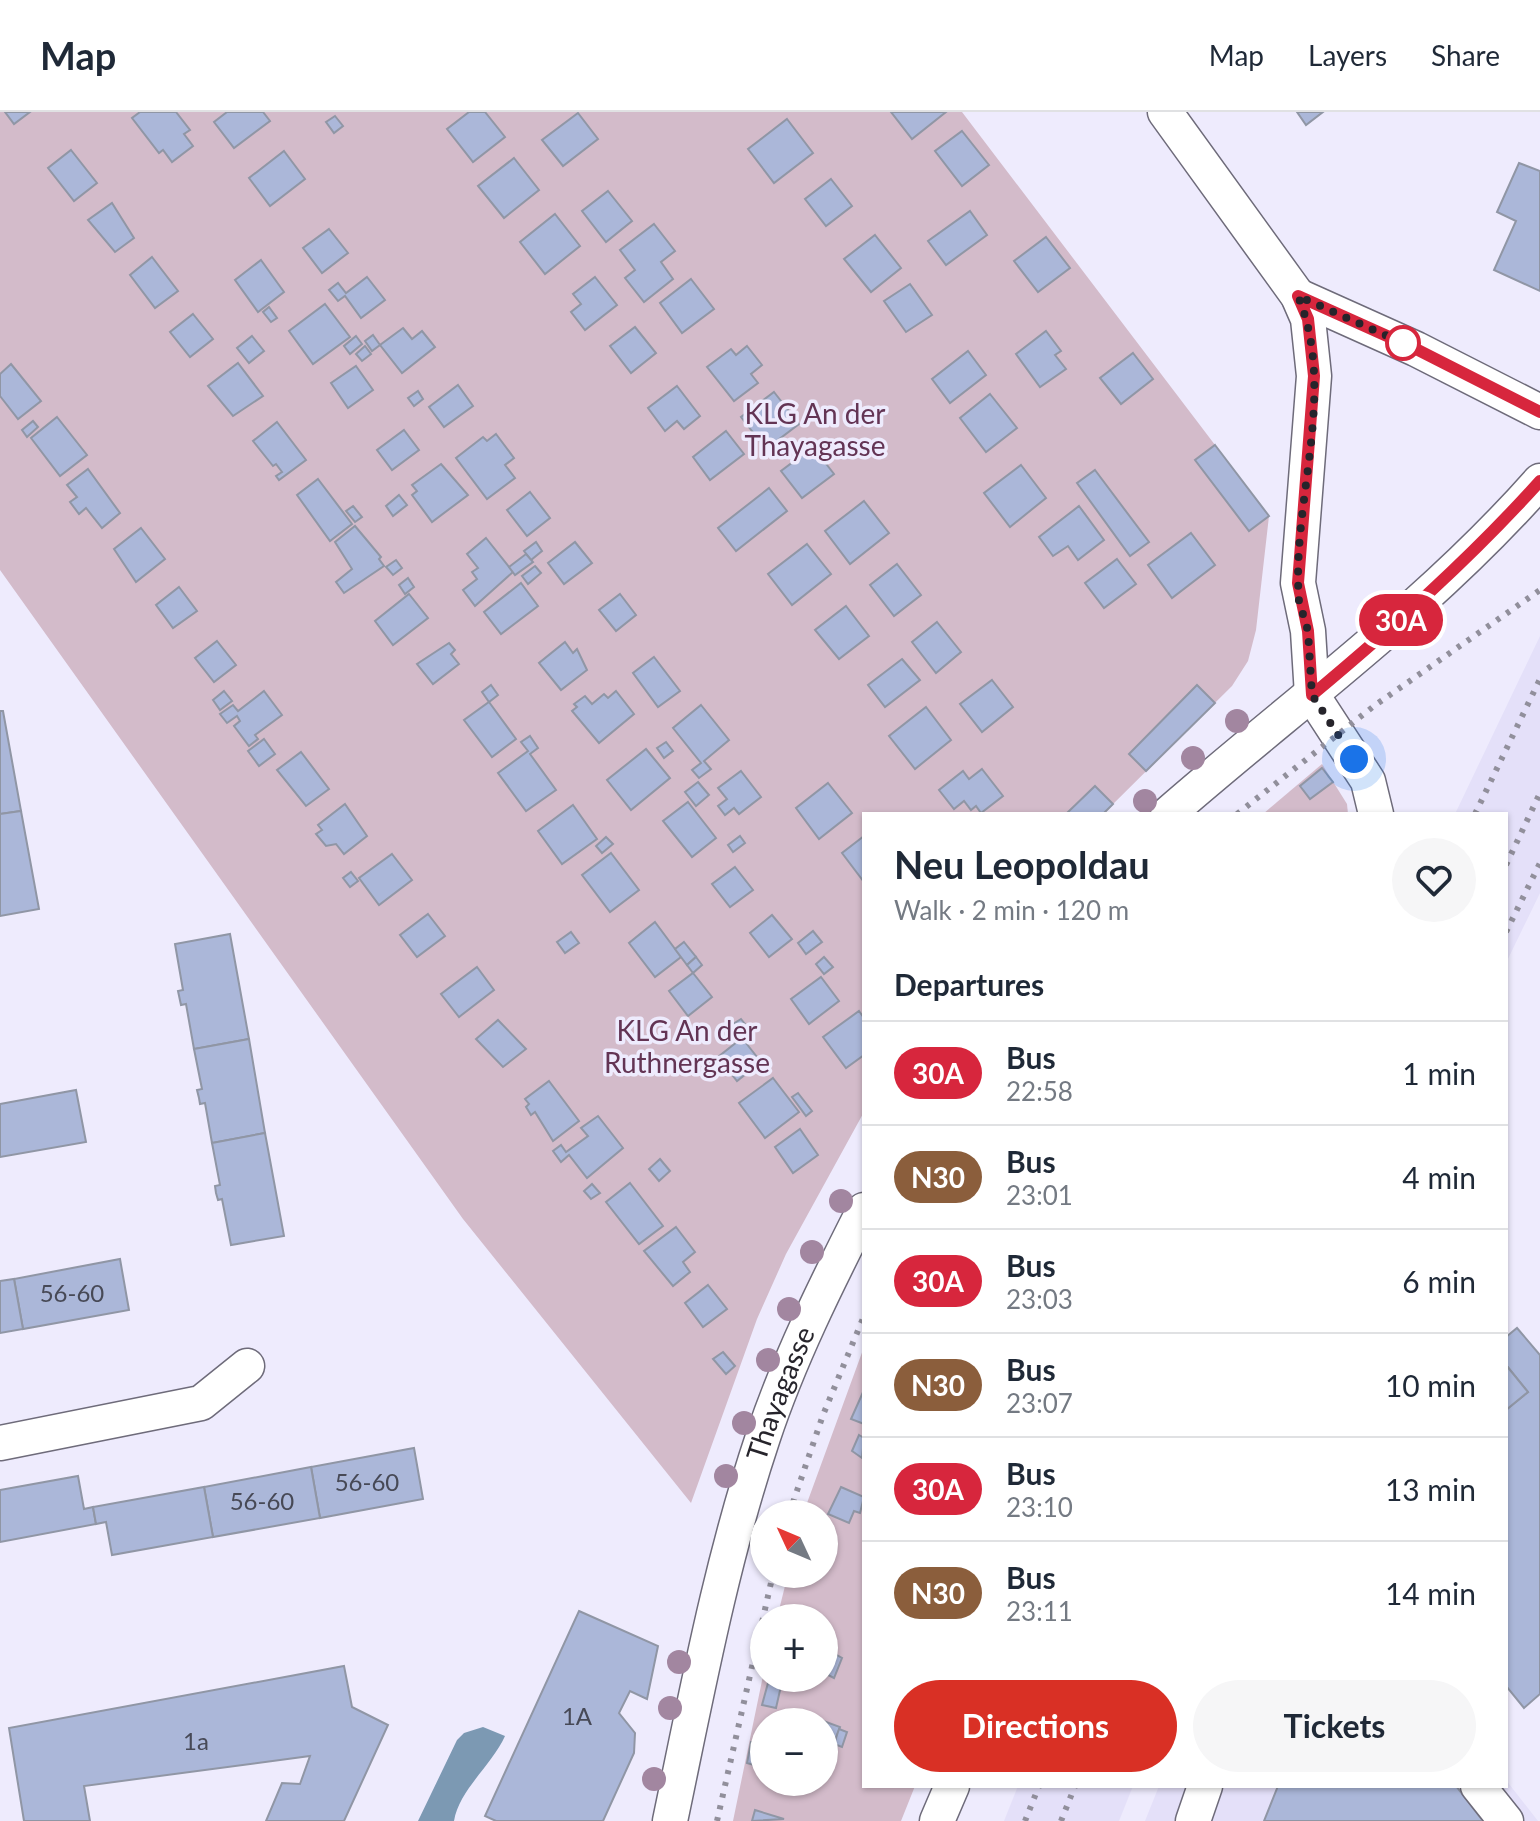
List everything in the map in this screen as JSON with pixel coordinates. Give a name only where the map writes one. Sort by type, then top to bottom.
[{"type":"street","points":[[1165,112],[1298,296],[1308,319],[1314,376],[1298,583],[1308,631],[1312,695],[1368,781],[1376,812]]},
{"type":"street","points":[[1298,296],[1416,349],[1540,412]]},
{"type":"street","points":[[1170,812],[1415,608],[1505,521],[1540,481]]},
{"type":"street","name":"Thayagasse","points":[[670,1821],[723,1574],[763,1435],[823,1292],[862,1214]]},
{"type":"street","points":[[0,1443],[201,1403],[247,1366]]},
{"type":"street","points":[[937,1821],[951,1788]]},
{"type":"street","points":[[1193,1821],[1204,1788]]},
{"type":"street","points":[[1480,1788],[1506,1821]]},
{"type":"shaded area","points":[[1540,636],[1540,893],[1508,959],[1508,812],[1456,812]]},
{"type":"shaded area","points":[[1508,1783],[1538,1821],[1145,1821],[1158,1788],[1508,1788]]},
{"type":"shaded area","points":[[1017,1788],[1132,1788],[1119,1821],[1004,1821]]},
{"type":"green space","points":[[0,112],[962,112],[1269,516],[1256,630],[1248,661],[1232,686],[1105,812],[862,812],[862,1116],[786,1254],[757,1319],[691,1503],[463,1219],[0,570]]},
{"type":"green space","points":[[1322,764],[1347,804],[1348,812],[1265,812]]},
{"type":"green space","points":[[862,1352],[862,1788],[914,1788],[901,1821],[733,1821],[750,1739],[750,1796],[838,1796],[838,1708],[756,1708],[760,1692],[838,1692],[838,1604],[780,1604],[784,1588],[838,1588],[838,1500],[808,1500]]},
{"type":"water","points":[[483,1727],[505,1736],[462,1799],[454,1821],[418,1821],[457,1740],[464,1733]]},
{"type":"building","points":[[5,112],[30,112],[14,124]]},
{"type":"building","points":[[140,112],[176,112],[190,130],[184,134],[193,146],[172,162],[163,150],[159,153],[132,118]]},
{"type":"building","points":[[227,112],[263,112],[270,121],[234,148],[214,122]]},
{"type":"building","points":[[469,112],[485,112],[505,137],[473,162],[447,129]]},
{"type":"building","points":[[891,112],[946,112],[912,139]]},
{"type":"building","points":[[1297,112],[1323,112],[1306,125]]},
{"type":"building","points":[[578,113],[598,139],[563,166],[542,140]]},
{"type":"building","points":[[335,116],[343,126],[334,133],[326,122]]},
{"type":"building","points":[[787,119],[813,153],[774,183],[748,149]]},
{"type":"building","points":[[962,131],[989,165],[962,186],[935,151]]},
{"type":"building","points":[[71,150],[97,183],[74,201],[48,168]]},
{"type":"building","points":[[284,151],[305,179],[270,206],[249,178]]},
{"type":"building","points":[[514,158],[539,190],[504,218],[478,186]]},
{"type":"building","points":[[1519,163],[1540,171],[1540,291],[1494,270],[1516,221],[1497,212]]},
{"type":"building","points":[[831,179],[852,206],[826,226],[805,199]]},
{"type":"building","points":[[608,191],[632,221],[606,242],[582,211]]},
{"type":"building","points":[[112,203],[134,238],[115,252],[88,220]]},
{"type":"building","points":[[970,211],[987,235],[946,265],[928,241]]},
{"type":"building","points":[[555,214],[580,246],[545,274],[520,242]]},
{"type":"building","points":[[654,224],[675,251],[661,262],[673,279],[644,302],[625,278],[635,270],[620,250]]},
{"type":"building","points":[[329,229],[348,253],[322,273],[303,248]]},
{"type":"building","points":[[875,235],[901,268],[871,292],[844,259]]},
{"type":"building","points":[[1046,237],[1070,268],[1038,292],[1014,261]]},
{"type":"building","points":[[152,257],[178,291],[155,308],[130,275]]},
{"type":"building","points":[[261,260],[284,292],[258,312],[235,280]]},
{"type":"building","points":[[367,277],[385,300],[361,318],[345,296],[338,301],[329,290],[338,283],[346,293]]},
{"type":"building","points":[[595,277],[617,305],[585,330],[571,312],[581,304],[573,294]]},
{"type":"building","points":[[691,279],[714,309],[682,333],[660,303]]},
{"type":"building","points":[[910,284],[932,315],[906,332],[884,301]]},
{"type":"building","points":[[325,304],[350,337],[313,364],[289,331]]},
{"type":"building","points":[[269,307],[277,318],[271,322],[263,312]]},
{"type":"building","points":[[193,314],[213,339],[190,357],[170,332]]},
{"type":"building","points":[[635,327],[656,353],[631,373],[610,346]]},
{"type":"building","points":[[403,328],[412,339],[422,331],[435,347],[402,373],[380,345]]},
{"type":"building","points":[[1046,331],[1061,351],[1055,355],[1066,369],[1040,387],[1016,354]]},
{"type":"building","points":[[373,335],[380,345],[372,351],[365,341]]},
{"type":"building","points":[[252,336],[264,351],[249,363],[237,348]]},
{"type":"building","points":[[356,336],[362,344],[350,354],[344,346]]},
{"type":"building","points":[[365,346],[371,354],[362,361],[356,354]]},
{"type":"building","points":[[747,346],[762,365],[751,374],[758,383],[734,401],[707,367],[731,349],[736,355]]},
{"type":"building","points":[[968,351],[986,375],[950,403],[932,379]]},
{"type":"building","points":[[1133,353],[1153,379],[1121,404],[1100,378]]},
{"type":"building","points":[[238,363],[263,396],[233,416],[208,386]]},
{"type":"building","points":[[11,364],[41,401],[18,419],[0,396],[0,374]]},
{"type":"building","points":[[356,366],[373,390],[348,408],[331,383]]},
{"type":"building","points":[[458,385],[473,406],[444,427],[429,407]]},
{"type":"building","points":[[677,386],[700,416],[684,429],[677,421],[665,431],[648,408]]},
{"type":"building","points":[[418,391],[423,399],[414,406],[408,398]]},
{"type":"building","points":[[774,392],[799,424],[766,449],[741,417]]},
{"type":"building","points":[[990,394],[1017,428],[986,452],[960,418]]},
{"type":"building","points":[[57,417],[87,455],[60,476],[31,438]]},
{"type":"building","points":[[33,421],[38,427],[27,437],[22,430]]},
{"type":"building","points":[[277,422],[306,460],[279,480],[276,476],[282,472],[276,464],[273,466],[253,441]]},
{"type":"building","points":[[404,430],[419,450],[392,470],[377,450]]},
{"type":"building","points":[[726,431],[744,454],[710,480],[693,457]]},
{"type":"building","points":[[496,434],[514,458],[505,465],[515,478],[487,499],[456,458],[483,437],[487,441]]},
{"type":"building","points":[[1215,445],[1269,516],[1249,531],[1195,460]]},
{"type":"building","points":[[813,447],[834,474],[802,498],[781,471]]},
{"type":"building","points":[[441,464],[468,495],[432,522],[412,495],[417,491],[412,485]]},
{"type":"building","points":[[1021,465],[1046,498],[1010,527],[984,493]]},
{"type":"building","points":[[88,469],[120,513],[102,528],[86,508],[79,514],[70,502],[77,497],[67,485]]},
{"type":"building","points":[[1095,470],[1149,542],[1130,556],[1077,483]]},
{"type":"building","points":[[318,479],[352,524],[330,541],[297,495]]},
{"type":"building","points":[[769,488],[787,511],[736,551],[718,528]]},
{"type":"building","points":[[530,492],[550,518],[527,536],[507,510]]},
{"type":"building","points":[[399,495],[407,505],[393,516],[386,506]]},
{"type":"building","points":[[864,501],[889,533],[850,564],[825,531]]},
{"type":"building","points":[[353,506],[362,517],[355,522],[346,511]]},
{"type":"building","points":[[1079,506],[1104,540],[1078,560],[1068,546],[1053,556],[1039,537]]},
{"type":"building","points":[[355,526],[381,557],[379,559],[384,566],[344,593],[336,582],[352,569],[335,542]]},
{"type":"building","points":[[141,528],[165,559],[136,582],[114,549]]},
{"type":"building","points":[[1191,533],[1215,565],[1172,598],[1148,565]]},
{"type":"building","points":[[486,538],[513,572],[475,606],[463,590],[477,579],[472,572],[478,568],[467,554]]},
{"type":"building","points":[[536,542],[542,551],[531,560],[524,551]]},
{"type":"building","points":[[575,542],[592,563],[564,584],[548,563]]},
{"type":"building","points":[[807,544],[831,574],[792,605],[768,574]]},
{"type":"building","points":[[526,554],[533,562],[515,575],[509,567]]},
{"type":"building","points":[[1117,559],[1136,584],[1104,608],[1085,583]]},
{"type":"building","points":[[396,560],[402,568],[393,575],[386,567]]},
{"type":"building","points":[[897,564],[921,595],[894,616],[870,585]]},
{"type":"building","points":[[535,566],[541,573],[528,584],[522,576]]},
{"type":"building","points":[[408,578],[414,587],[405,594],[399,585]]},
{"type":"building","points":[[521,583],[538,606],[501,634],[484,612]]},
{"type":"building","points":[[179,587],[197,611],[173,628],[156,605]]},
{"type":"building","points":[[409,594],[428,618],[393,645],[375,621]]},
{"type":"building","points":[[620,594],[636,615],[616,631],[599,610]]},
{"type":"building","points":[[846,606],[869,636],[839,659],[815,630]]},
{"type":"building","points":[[937,622],[961,652],[936,673],[912,642]]},
{"type":"building","points":[[217,641],[236,665],[214,682],[195,658]]},
{"type":"building","points":[[565,642],[573,653],[577,649],[587,670],[561,690],[539,663]]},
{"type":"building","points":[[449,643],[455,650],[451,654],[459,664],[433,684],[417,664]]},
{"type":"building","points":[[654,657],[680,691],[658,707],[633,673]]},
{"type":"building","points":[[902,659],[920,680],[885,707],[868,685]]},
{"type":"building","points":[[992,680],[1013,707],[982,732],[960,704]]},
{"type":"building","points":[[491,685],[498,695],[489,702],[482,692]]},
{"type":"building","points":[[1197,685],[1215,703],[1146,771],[1129,754]]},
{"type":"building","points":[[224,691],[232,701],[220,710],[213,700]]},
{"type":"building","points":[[264,691],[282,715],[255,735],[258,739],[249,746],[234,726],[240,721],[237,716],[227,723],[220,714],[233,705],[238,711]]},
{"type":"building","points":[[616,691],[634,714],[599,743],[572,711],[577,707],[574,704],[585,696],[592,704],[604,694],[608,698]]},
{"type":"building","points":[[489,702],[516,739],[492,757],[464,720]]},
{"type":"building","points":[[701,705],[729,740],[704,761],[711,769],[699,778],[692,770],[701,763],[673,728]]},
{"type":"building","points":[[926,707],[951,740],[915,769],[889,736]]},
{"type":"building","points":[[0,711],[3,711],[21,811],[0,814]]},
{"type":"building","points":[[530,736],[538,748],[530,754],[556,790],[526,811],[498,773],[528,751],[521,742]]},
{"type":"building","points":[[264,739],[275,754],[259,766],[248,751]]},
{"type":"building","points":[[666,742],[673,751],[664,758],[657,748]]},
{"type":"building","points":[[646,749],[670,778],[631,810],[607,780]]},
{"type":"building","points":[[301,752],[329,789],[306,806],[277,770]]},
{"type":"building","points":[[1322,768],[1333,782],[1310,799],[1300,786]]},
{"type":"building","points":[[982,769],[1003,796],[982,812],[976,806],[971,810],[964,801],[954,809],[939,790],[963,771],[969,779]]},
{"type":"building","points":[[741,771],[761,797],[739,814],[734,808],[725,815],[718,806],[727,799],[718,788]]},
{"type":"building","points":[[698,782],[709,795],[696,806],[685,792]]},
{"type":"building","points":[[828,783],[852,813],[819,839],[796,808]]},
{"type":"building","points":[[1095,786],[1113,804],[1105,812],[1068,812]]},
{"type":"building","points":[[688,802],[716,838],[692,857],[663,821]]},
{"type":"building","points":[[345,804],[367,836],[344,854],[336,844],[326,846],[316,834],[322,830],[318,825]]},
{"type":"building","points":[[573,805],[597,839],[562,864],[538,831]]},
{"type":"building","points":[[21,811],[39,909],[0,916],[0,814]]},
{"type":"building","points":[[740,836],[745,843],[733,852],[728,845]]},
{"type":"building","points":[[606,837],[613,844],[602,853],[596,846]]},
{"type":"building","points":[[862,838],[862,879],[842,853]]},
{"type":"building","points":[[611,853],[639,890],[610,912],[582,875]]},
{"type":"building","points":[[392,854],[412,880],[379,905],[359,878]]},
{"type":"building","points":[[735,867],[753,890],[730,907],[712,884]]},
{"type":"building","points":[[351,872],[358,881],[350,887],[343,878]]},
{"type":"building","points":[[428,914],[445,936],[417,957],[400,935]]},
{"type":"building","points":[[772,915],[792,939],[769,957],[750,933]]},
{"type":"building","points":[[655,922],[681,957],[655,977],[629,943]]},
{"type":"building","points":[[813,931],[822,942],[806,954],[798,943]]},
{"type":"building","points":[[571,932],[579,943],[565,953],[557,942]]},
{"type":"building","points":[[230,934],[249,1039],[194,1049],[186,1004],[181,1005],[178,991],[183,990],[175,944]]},
{"type":"building","points":[[684,942],[696,957],[687,965],[675,949]]},
{"type":"building","points":[[696,957],[702,965],[693,973],[687,965]]},
{"type":"building","points":[[824,957],[833,967],[824,974],[816,964]]},
{"type":"building","points":[[477,967],[494,990],[459,1017],[441,994]]},
{"type":"building","points":[[693,973],[712,997],[688,1016],[669,991]]},
{"type":"building","points":[[821,977],[839,1001],[809,1024],[791,999]]},
{"type":"building","points":[[859,1011],[862,1015],[862,1056],[846,1068],[823,1037]]},
{"type":"building","points":[[741,1019],[749,1029],[740,1034],[733,1024]]},
{"type":"building","points":[[498,1020],[526,1049],[503,1067],[476,1039]]},
{"type":"building","points":[[742,1038],[761,1062],[737,1081],[718,1057]]},
{"type":"building","points":[[249,1039],[265,1133],[212,1143],[205,1103],[200,1104],[197,1090],[202,1089],[194,1049]]},
{"type":"building","points":[[773,1078],[799,1112],[765,1138],[739,1103]]},
{"type":"building","points":[[549,1081],[579,1121],[553,1141],[535,1112],[531,1115],[525,1099]]},
{"type":"building","points":[[76,1090],[86,1142],[0,1157],[0,1104]]},
{"type":"building","points":[[798,1093],[812,1111],[806,1116],[792,1097]]},
{"type":"building","points":[[598,1116],[623,1148],[587,1178],[569,1155],[561,1162],[553,1151],[561,1145],[566,1152],[588,1136],[581,1128]]},
{"type":"building","points":[[800,1129],[818,1155],[793,1173],[775,1147]]},
{"type":"building","points":[[265,1133],[284,1236],[231,1245],[222,1199],[218,1200],[216,1193],[215,1186],[220,1185],[212,1143]]},
{"type":"building","points":[[660,1159],[670,1171],[659,1181],[649,1169]]},
{"type":"building","points":[[630,1183],[663,1226],[639,1244],[606,1202]]},
{"type":"building","points":[[592,1184],[600,1193],[591,1199],[584,1191]]},
{"type":"building","points":[[676,1227],[695,1252],[683,1262],[690,1272],[673,1286],[644,1251]]},
{"type":"building","points":[[120,1259],[129,1310],[23,1329],[14,1279]]},
{"type":"building","points":[[14,1279],[23,1329],[0,1333],[0,1281]]},
{"type":"building","points":[[708,1285],[727,1309],[703,1327],[685,1303]]},
{"type":"building","points":[[1517,1328],[1540,1355],[1540,1694],[1524,1708],[1508,1688],[1508,1408],[1528,1392],[1508,1367],[1508,1335]]},
{"type":"building","points":[[723,1352],[735,1366],[726,1374],[713,1359]]},
{"type":"building","points":[[1508,1367],[1528,1392],[1508,1408]]},
{"type":"building","points":[[862,1394],[862,1423],[851,1419]]},
{"type":"building","points":[[859,1435],[862,1437],[862,1458],[852,1451]]},
{"type":"building","points":[[414,1448],[423,1499],[320,1518],[311,1467]]},
{"type":"building","points":[[311,1467],[320,1518],[213,1537],[204,1487]]},
{"type":"building","points":[[78,1476],[84,1509],[93,1507],[96,1524],[0,1542],[0,1490]]},
{"type":"building","points":[[204,1487],[213,1537],[112,1555],[106,1522],[96,1524],[93,1507]]},
{"type":"building","points":[[841,1487],[862,1496],[860,1513],[854,1511],[849,1523],[838,1518],[838,1500],[835,1500]]},
{"type":"building","points":[[579,1611],[658,1646],[647,1699],[630,1691],[619,1713],[635,1733],[634,1753],[603,1821],[496,1821],[485,1816]]},
{"type":"building","points":[[344,1666],[352,1707],[388,1725],[344,1821],[266,1821],[282,1783],[300,1784],[310,1756],[84,1786],[90,1821],[24,1821],[9,1728]]},
{"type":"building","points":[[766,1692],[780,1692],[776,1708],[762,1705]]},
{"type":"building","points":[[839,1729],[847,1732],[842,1747],[838,1746]]},
{"type":"building","points":[[1277,1788],[1458,1788],[1483,1821],[1264,1821]]},
{"type":"building","points":[[755,1810],[784,1819],[752,1821]]},
{"type":"railway","points":[[1240,812],[1374,706],[1540,590]]},
{"type":"railway","points":[[1476,812],[1540,679]]},
{"type":"railway","points":[[1508,861],[1540,793]]},
{"type":"railway","points":[[1508,928],[1540,863]]},
{"type":"railway","points":[[794,1500],[823,1415],[862,1321]]},
{"type":"railway","points":[[717,1821],[770,1588]]},
{"type":"railway","points":[[1025,1821],[1038,1788]]},
{"type":"railway","points":[[1061,1821],[1074,1788]]},
{"type":"bus line","name":"30A","points":[[1540,412],[1416,349],[1298,296],[1308,319],[1314,376],[1298,583],[1299,601],[1308,631],[1312,695],[1415,608],[1505,521],[1540,481]]},
{"type":"route","points":[[1354,759],[1312,695],[1308,631],[1299,601],[1314,376],[1308,319],[1298,296],[1403,343]]},
{"type":"park label","name":"KLG An der Thayagasse","points":[[815,430]]},
{"type":"park label","name":"KLG An der Ruthnergasse","points":[[687,1047]]}]
